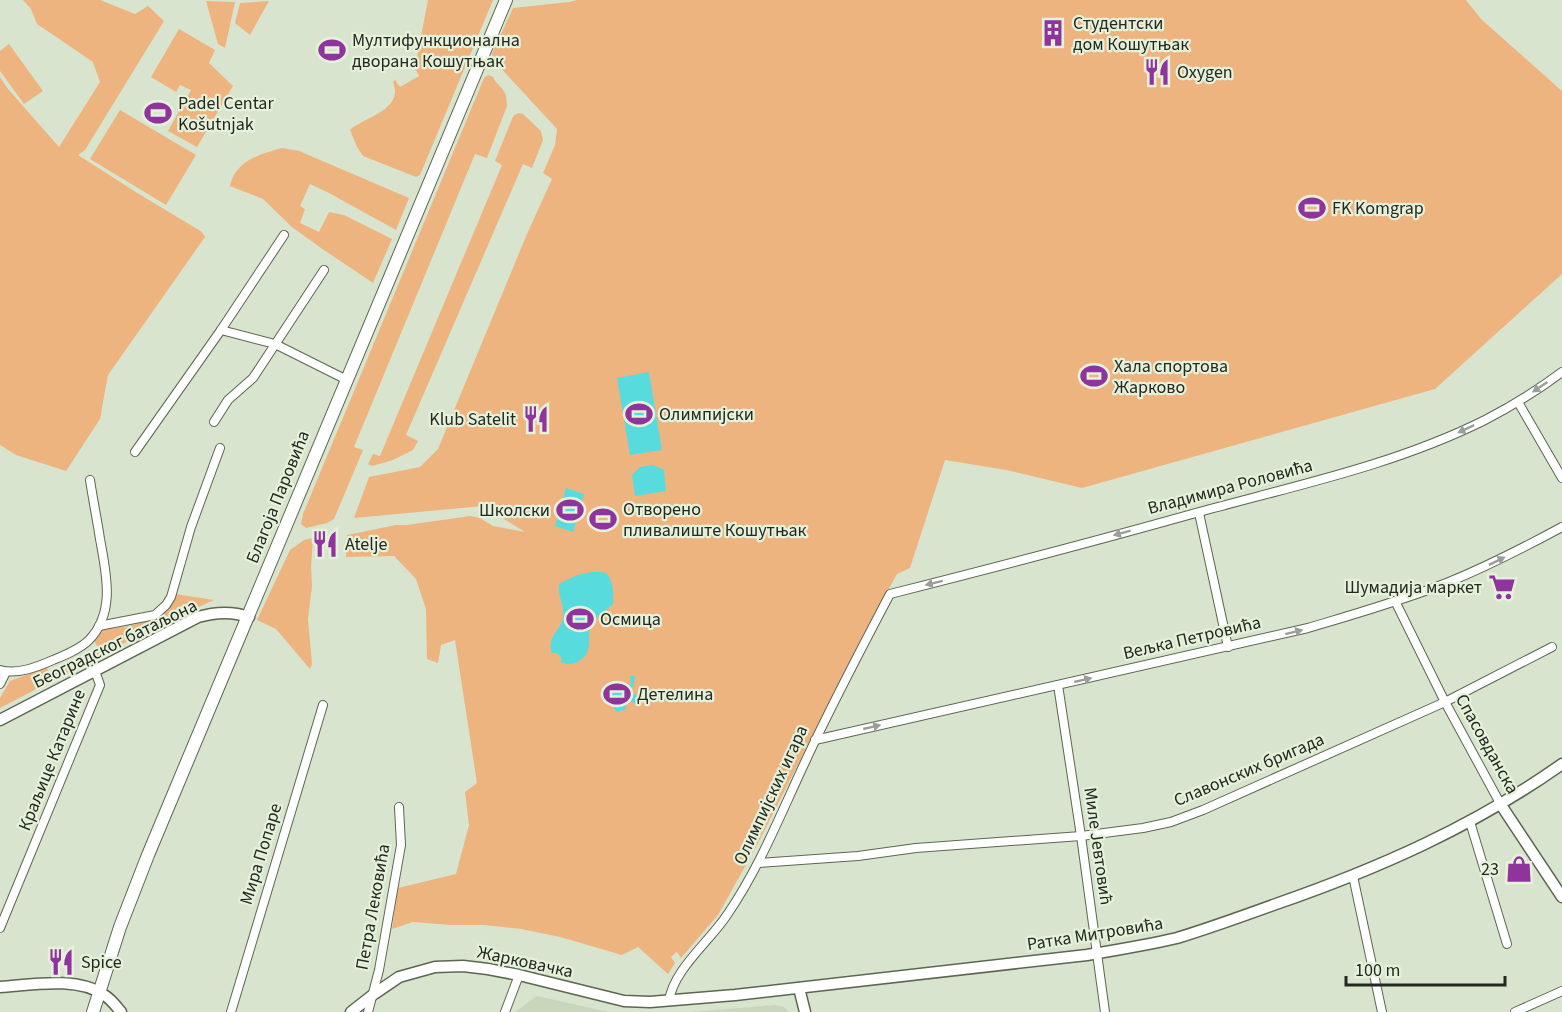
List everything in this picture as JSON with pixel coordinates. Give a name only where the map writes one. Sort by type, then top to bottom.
[{"type":"main road","name":"Благоја Паровића","points":[[93,1012],[137,884],[506,0]]},
{"type":"street","points":[[135,452],[221,330],[284,235]]},
{"type":"street","points":[[214,422],[228,400],[253,378],[324,270]]},
{"type":"street","points":[[221,330],[276,344],[346,380]]},
{"type":"street","name":"Владимира Роловића","points":[[890,594],[1199,513],[1393,458],[1485,420],[1518,402],[1562,372]]},
{"type":"street","points":[[1518,402],[1562,478]]},
{"type":"street","name":"Београдског батаљона","points":[[99,626],[154,615],[166,605],[171,597],[190,527],[220,447]]},
{"type":"street","name":"Београдског батаљона","points":[[0,684],[3,671],[16,672],[66,655],[90,639],[99,626],[106,603],[107,576],[90,480]]},
{"type":"street","points":[[1199,513],[1228,647]]},
{"type":"street","name":"Вељка Петровића","points":[[815,740],[1308,628],[1448,583],[1492,564],[1562,527]]},
{"type":"street","name":"Олимпијских игара","points":[[669,1001],[678,976],[726,917],[759,862],[815,740],[890,594]]},
{"type":"street","name":"Спасовданска","points":[[1395,601],[1445,702],[1501,805],[1562,897]]},
{"type":"street","name":"Београдског батаљона","points":[[0,720],[198,617],[225,613],[249,616]]},
{"type":"street","name":"Славонских бригада","points":[[759,862],[858,856],[916,848],[1081,836],[1143,828],[1188,816],[1445,702],[1552,647]]},
{"type":"street","name":"Краљице Катарине","points":[[0,928],[100,685],[95,671]]},
{"type":"street","name":"Миле Јевтовић","points":[[1058,685],[1105,1012]]},
{"type":"street","name":"Мира Попаре","points":[[231,1012],[323,705]]},
{"type":"street","name":"Ратка Митровића","points":[[669,1001],[1097,953],[1189,934],[1353,876],[1434,840],[1501,805],[1562,764]]},
{"type":"street","name":"Петра Лековића","points":[[368,1012],[374,994],[401,845],[399,807]]},
{"type":"street","points":[[1470,822],[1507,944]]},
{"type":"street","points":[[1353,876],[1382,1012]]},
{"type":"street","name":"Жарковачка","points":[[351,1012],[399,977],[435,967],[481,968],[624,1001],[669,1001]]},
{"type":"street","points":[[506,1012],[519,975]]},
{"type":"street","points":[[0,987],[64,983],[81,986],[99,992],[110,999],[121,1012]]},
{"type":"street","points":[[799,988],[804,1012]]},
{"type":"street","points":[[1515,1012],[1562,991]]},
{"type":"shaded area","points":[[23,0],[100,0],[135,14],[148,6],[164,21],[85,150],[78,155],[202,232],[205,237],[108,375],[100,419],[66,471],[16,455],[0,445],[0,77],[59,147],[100,82],[93,62],[37,24],[31,9]]},
{"type":"shaded area","points":[[428,0],[493,0],[420,175],[416,177],[363,156],[350,130],[388,106],[395,92],[393,82],[395,80],[400,87],[419,76],[415,68]]},
{"type":"shaded area","points":[[577,0],[1466,0],[1481,19],[1562,91],[1562,274],[1435,389],[1082,488],[1006,470],[945,460],[910,568],[897,574],[868,626],[757,845],[718,915],[681,958],[677,952],[671,957],[675,963],[668,974],[638,947],[622,955],[560,937],[521,929],[484,925],[413,922],[392,929],[398,888],[456,874],[469,825],[465,792],[477,783],[455,640],[441,645],[438,663],[427,659],[426,609],[416,579],[394,556],[346,557],[347,535],[396,525],[470,516],[480,518],[493,526],[525,532],[483,506],[354,518],[369,477],[420,467],[438,449],[552,179],[543,173],[555,145],[557,129],[497,64],[492,54],[513,8]]},
{"type":"shaded area","points":[[206,1],[235,2],[225,48],[218,44]]},
{"type":"shaded area","points":[[269,1],[250,35],[235,23],[240,3]]},
{"type":"shaded area","points":[[179,29],[215,50],[209,63],[233,86],[197,147],[168,131],[191,90],[180,85],[176,92],[151,77]]},
{"type":"shaded area","points":[[9,44],[43,91],[24,104],[0,71],[0,51]]},
{"type":"shaded area","points":[[488,75],[493,77],[505,92],[507,106],[487,158],[475,154],[354,447],[363,450],[334,519],[306,528],[301,524],[303,514],[484,78]]},
{"type":"shaded area","points":[[120,110],[196,155],[166,205],[90,159]]},
{"type":"shaded area","points":[[519,113],[541,131],[543,140],[532,168],[523,164],[406,435],[418,441],[413,450],[393,460],[372,466],[368,464],[373,454],[380,456],[502,165],[495,161],[512,119]]},
{"type":"shaded area","points":[[282,148],[299,151],[409,198],[396,230],[310,184],[300,206],[305,209],[300,223],[319,232],[329,212],[344,215],[392,239],[373,283],[292,227],[263,199],[230,186],[237,170],[243,165],[257,156]]},
{"type":"shaded area","points":[[313,538],[312,586],[308,619],[312,664],[310,669],[276,629],[257,620],[290,550],[304,540]]},
{"type":"shaded area","points":[[175,594],[214,600],[165,622],[0,708],[0,698],[10,681],[47,667],[49,676],[85,659],[98,647],[94,641],[102,630],[147,621],[169,607]]},
{"type":"shaded area","points":[[537,996],[609,1012],[515,1012]]},
{"type":"shaded area","points":[[775,1005],[784,1007],[789,1012],[691,1012]]},
{"type":"water","name":"Олимпијски","points":[[649,372],[662,450],[630,455],[617,378]]},
{"type":"water","points":[[653,465],[664,470],[666,491],[635,496],[632,475],[640,467]]},
{"type":"water","name":"Школски","points":[[566,488],[584,494],[573,532],[555,526]]},
{"type":"water","name":"Осмица","points":[[604,572],[611,580],[613,604],[592,623],[588,649],[584,657],[574,663],[566,664],[561,662],[561,657],[557,653],[552,653],[551,647],[552,638],[563,617],[559,584],[577,575]]},
{"type":"water","name":"Детелина","points":[[630,676],[635,676],[629,694],[634,693],[638,697],[636,703],[627,701],[625,710],[616,712],[615,698],[606,697],[605,687],[615,682],[621,688],[626,689],[631,683]]},
{"type":"place","name":"Студентски дом Кошутњак","points":[[1053,33]]},
{"type":"place","name":"Мултифункционална дворана Кошутњак","points":[[332,50]]},
{"type":"place","name":"Oxygen","points":[[1157,72]]},
{"type":"place","name":"Padel Centar Košutnjak","points":[[158,113]]},
{"type":"place","name":"FK Komgrap","points":[[1312,208]]},
{"type":"place","name":"Хала спортова Жарково","points":[[1094,376]]},
{"type":"place","name":"Олимпијски","points":[[639,414]]},
{"type":"place","name":"Klub Satelit","points":[[536,419]]},
{"type":"place","name":"Школски","points":[[570,510]]},
{"type":"place","name":"Отворено пливалиште Кошутњак","points":[[603,519]]},
{"type":"place","name":"Atelje","points":[[325,544]]},
{"type":"place","name":"Шумадија маркет","points":[[1502,587]]},
{"type":"place","name":"Осмица","points":[[580,619]]},
{"type":"place","name":"Детелина","points":[[617,694]]},
{"type":"place","name":"23","points":[[1519,869]]},
{"type":"place","name":"Spice","points":[[61,962]]}]
